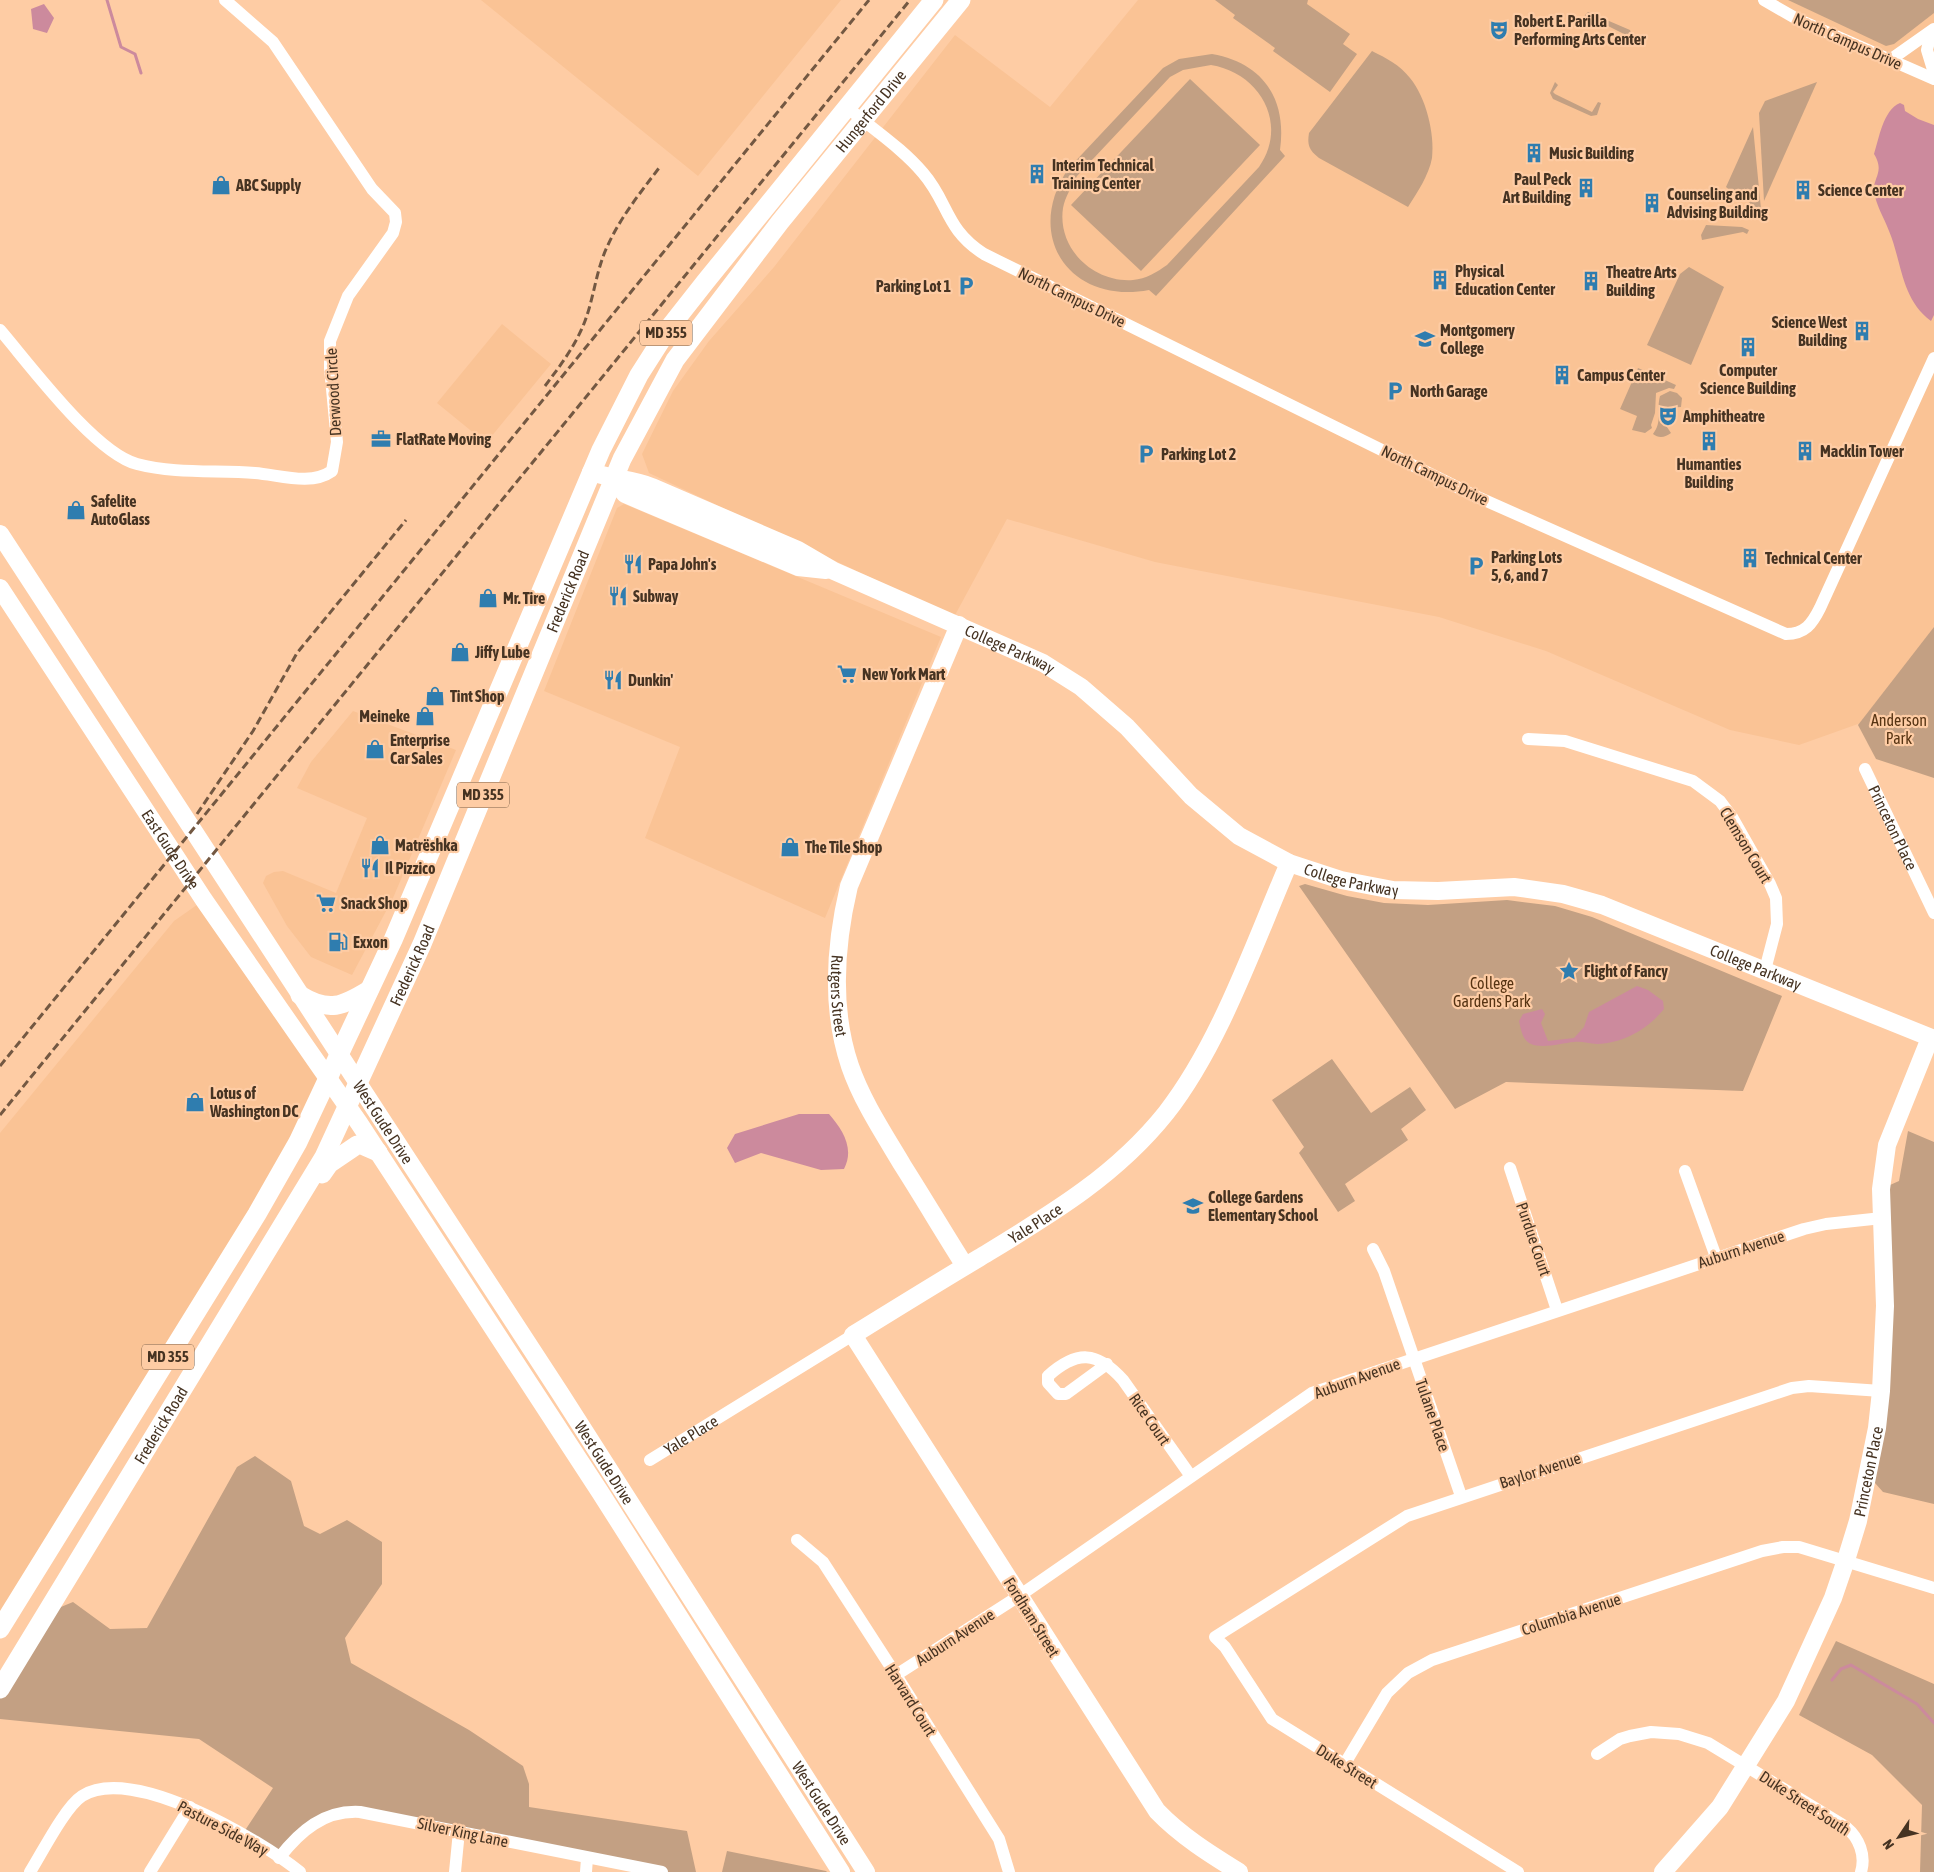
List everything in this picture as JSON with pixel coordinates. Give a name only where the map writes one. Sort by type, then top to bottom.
[{"type":"main road","name":"Hungerford Drive","points":[[762,209],[934,0]]},
{"type":"main road","name":"Hungerford Drive","points":[[780,222],[961,0]]},
{"type":"main road","name":"Frederick Road","points":[[0,1629],[257,1214],[298,1142],[401,922],[591,472],[635,383],[670,328],[762,209]]},
{"type":"main road","name":"Frederick Road","points":[[0,1689],[324,1157],[422,944],[613,479],[648,407],[675,360],[780,222]]},
{"type":"main road","points":[[300,995],[319,1005],[333,1006],[345,1004],[369,990]]},
{"type":"main road","points":[[301,1193],[320,1178],[329,1164],[345,1152],[360,1145],[378,1152]]},
{"type":"street","name":"Derwood Circle","points":[[0,330],[86,429],[108,449],[132,463],[177,470],[254,473],[313,479],[325,476],[332,471],[337,442],[330,368],[330,341],[348,296],[393,233],[396,222],[395,213],[372,189],[273,42],[225,0]]},
{"type":"street","name":"North Campus Drive","points":[[1764,0],[1797,19],[1934,79]]},
{"type":"street","points":[[1890,60],[1932,30]]},
{"type":"street","points":[[1932,30],[1927,50],[1934,73]]},
{"type":"street","name":"North Campus Drive","points":[[847,107],[909,158],[924,174],[959,233],[984,254],[1473,495],[1786,634],[1797,634],[1806,629],[1820,608],[1934,358]]},
{"type":"street","name":"College Parkway","points":[[591,472],[613,479],[625,494],[789,564],[798,567],[834,571],[1043,663],[1081,688],[1127,727],[1163,769],[1191,796],[1239,836],[1289,863],[1341,880],[1393,890],[1438,891],[1514,887],[1563,894],[1602,905],[1764,970],[1933,1034]]},
{"type":"street","name":"East Gude Drive","points":[[0,534],[177,803],[339,1055]]},
{"type":"street","name":"East Gude Drive","points":[[0,588],[204,900],[347,1108]]},
{"type":"street","name":"Rutgers Street","points":[[959,625],[849,886],[839,926],[836,978],[837,1006],[849,1064],[858,1087],[880,1127],[965,1266]]},
{"type":"street","name":"Clemson Court","points":[[1528,739],[1565,741],[1692,781],[1720,801],[1770,884],[1776,898],[1777,924],[1764,970]]},
{"type":"street","name":"Princeton Place","points":[[1866,769],[1934,913]]},
{"type":"street","name":"Yale Place","points":[[650,1460],[1057,1211],[1094,1184],[1129,1154],[1166,1113],[1195,1070],[1216,1031],[1289,863]]},
{"type":"street","name":"Princeton Place","points":[[1663,1872],[1720,1807],[1748,1766],[1786,1701],[1808,1656],[1833,1598],[1846,1560],[1858,1521],[1877,1428],[1881,1392],[1885,1306],[1881,1189],[1887,1145],[1933,1034]]},
{"type":"street","name":"West Gude Drive","points":[[339,1055],[866,1872]]},
{"type":"street","name":"West Gude Drive","points":[[347,1108],[378,1152],[600,1492],[841,1872]]},
{"type":"street","name":"Purdue Court","points":[[1510,1168],[1558,1310]]},
{"type":"street","points":[[1686,1171],[1716,1257]]},
{"type":"street","name":"Auburn Avenue","points":[[896,1675],[1018,1596],[1190,1475],[1312,1393],[1804,1229],[1826,1224],[1882,1218]]},
{"type":"street","name":"Tulane Place","points":[[1373,1249],[1384,1272],[1461,1496]]},
{"type":"street","name":"Fordham Street","points":[[853,1335],[1157,1811],[1200,1848],[1239,1872]]},
{"type":"street","name":"Rice Court","points":[[1107,1364],[1122,1380],[1190,1475]]},
{"type":"street","name":"Baylor Avenue","points":[[1226,1630],[1407,1516],[1461,1496],[1792,1388],[1809,1386],[1881,1392]]},
{"type":"street","name":"Harvard Court","points":[[797,1540],[823,1562],[896,1675],[999,1839],[1009,1872]]},
{"type":"street","name":"Columbia Avenue","points":[[1344,1765],[1387,1694],[1408,1673],[1432,1660],[1762,1551],[1783,1546],[1799,1547],[1934,1588]]},
{"type":"street","name":"Duke Street","points":[[1226,1630],[1215,1637],[1225,1647],[1272,1719],[1518,1872]]},
{"type":"street","name":"Duke Street South","points":[[1597,1754],[1620,1739],[1630,1736],[1666,1733],[1708,1743],[1748,1766],[1854,1834],[1861,1846],[1861,1872]]},
{"type":"street","name":"Pasture Side Way","points":[[30,1872],[72,1805],[91,1792],[105,1789],[141,1792],[164,1797],[190,1807],[242,1835],[300,1872]]},
{"type":"street","points":[[150,1872],[190,1807]]},
{"type":"street","name":"Silver King Lane","points":[[279,1858],[304,1829],[333,1814],[348,1811],[377,1814],[662,1872]]},
{"type":"street","points":[[455,1872],[459,1831]]},
{"type":"street","points":[[586,1872],[587,1858]]},
{"type":"shaded area","points":[[481,0],[841,0],[698,176]]},
{"type":"shaded area","name":"Montgomery College","points":[[1138,0],[1934,0],[1934,665],[1886,714],[1799,745],[1730,730],[1546,651],[1439,617],[1155,562],[1007,519],[954,617],[649,473],[642,454],[673,391],[709,341],[774,267],[955,35],[1050,107]]},
{"type":"shaded area","points":[[44,4],[54,18],[47,33],[33,29],[31,9]]},
{"type":"shaded area","points":[[1900,103],[1904,105],[1905,111],[1918,119],[1934,125],[1934,315],[1931,321],[1921,312],[1908,291],[1874,191],[1879,165],[1874,154],[1880,133],[1889,112]]},
{"type":"shaded area","points":[[502,324],[551,364],[486,443],[437,403]]},
{"type":"shaded area","points":[[624,504],[941,637],[825,918],[645,838],[680,747],[544,691],[617,508]]},
{"type":"shaded area","points":[[353,711],[456,750],[393,898],[352,975],[311,957],[287,926],[263,883],[266,876],[274,872],[283,871],[336,893],[367,818],[297,788],[311,762]]},
{"type":"shaded area","points":[[204,900],[328,1081],[0,1629],[0,1133],[174,921]]},
{"type":"shaded area","points":[[1637,986],[1648,990],[1663,1001],[1664,1009],[1651,1023],[1626,1038],[1597,1044],[1577,1042],[1541,1046],[1531,1044],[1522,1034],[1519,1021],[1523,1014],[1542,1009],[1545,1014],[1541,1023],[1548,1041],[1574,1038],[1584,1027],[1589,1012]]},
{"type":"shaded area","points":[[799,1114],[829,1114],[834,1120],[846,1139],[848,1146],[847,1161],[844,1169],[821,1170],[761,1153],[735,1163],[727,1148],[735,1134]]},
{"type":"green space","points":[[1215,0],[1308,0],[1307,4],[1350,34],[1343,44],[1357,54],[1330,92],[1273,51],[1275,48],[1233,18],[1235,15]]},
{"type":"green space","points":[[1788,0],[1934,0],[1934,13],[1894,44],[1886,46]]},
{"type":"green space","points":[[1588,12],[1630,30],[1632,36],[1628,43],[1625,43],[1626,35],[1590,17],[1582,24]]},
{"type":"green space","points":[[1372,51],[1392,62],[1406,73],[1421,95],[1431,127],[1432,158],[1419,190],[1408,207],[1319,158],[1311,150],[1308,141],[1309,133]]},
{"type":"green space","points":[[1212,54],[1246,66],[1258,75],[1268,87],[1280,115],[1280,150],[1285,156],[1156,296],[1149,290],[1121,292],[1097,287],[1077,276],[1062,260],[1053,241],[1051,218],[1055,194],[1068,169],[1163,68],[1179,59]],"holes":[[[1211,65],[1228,70],[1243,78],[1256,89],[1265,103],[1270,118],[1271,134],[1268,151],[1259,167],[1167,265],[1159,270],[1147,277],[1133,280],[1105,276],[1092,269],[1072,250],[1066,237],[1063,223],[1064,204],[1077,176],[1170,77],[1183,70]]]},
{"type":"green space","points":[[1190,79],[1260,145],[1141,271],[1071,205]]},
{"type":"green space","points":[[1555,82],[1558,85],[1553,92],[1555,94],[1592,112],[1598,102],[1601,103],[1597,115],[1591,116],[1553,99],[1550,93]]},
{"type":"green space","points":[[1817,82],[1764,201],[1759,113],[1765,101]]},
{"type":"green space","points":[[1753,127],[1761,209],[1750,207],[1750,203],[1742,196],[1738,197],[1726,187]]},
{"type":"green space","points":[[1706,225],[1742,227],[1749,230],[1747,234],[1743,232],[1702,240],[1701,235]]},
{"type":"green space","points":[[1689,267],[1724,287],[1691,365],[1647,345],[1680,274]]},
{"type":"green space","points":[[1638,368],[1676,385],[1674,389],[1669,388],[1656,393],[1652,428],[1645,433],[1632,430],[1637,416],[1620,409]]},
{"type":"green space","points":[[1670,391],[1677,393],[1682,398],[1681,407],[1671,409],[1666,417],[1665,424],[1671,433],[1658,437],[1653,434],[1659,420],[1660,396]]},
{"type":"green space","name":"Anderson Park","points":[[1934,627],[1934,778],[1876,759],[1858,725]]},
{"type":"green space","name":"College Gardens Park","points":[[1305,884],[1347,896],[1384,903],[1428,905],[1507,900],[1555,906],[1592,917],[1782,996],[1743,1091],[1506,1082],[1455,1109],[1299,886]]},
{"type":"green space","points":[[1332,1059],[1371,1113],[1410,1087],[1426,1110],[1401,1129],[1408,1140],[1345,1184],[1355,1201],[1338,1212],[1299,1153],[1304,1147],[1272,1100]]},
{"type":"green space","points":[[1908,1131],[1934,1142],[1934,1504],[1883,1492],[1867,1474],[1877,1428],[1881,1189],[1899,1181]]},
{"type":"green space","points":[[255,1456],[291,1481],[304,1526],[320,1534],[347,1520],[382,1542],[382,1584],[345,1638],[351,1663],[469,1730],[523,1766],[529,1784],[529,1807],[687,1831],[696,1872],[662,1872],[377,1814],[333,1814],[279,1858],[242,1835],[273,1788],[199,1739],[0,1719],[0,1694],[56,1609],[73,1602],[110,1629],[147,1628],[237,1467]]},
{"type":"green space","points":[[1836,1641],[1934,1684],[1934,1872],[1920,1872],[1922,1805],[1872,1755],[1799,1715]]},
{"type":"green space","points":[[727,1851],[826,1871],[827,1872],[722,1872]]},
{"type":"waterway","points":[[107,0],[121,47],[135,54],[141,73]]},
{"type":"waterway","points":[[1832,1680],[1841,1669],[1851,1665],[1917,1704],[1934,1723]]},
{"type":"railway","points":[[0,1066],[869,0]]},
{"type":"railway","points":[[0,1115],[910,0]]},
{"type":"railway","points":[[545,386],[567,355],[581,330],[588,312],[600,265],[612,236],[659,168]]},
{"type":"railway","points":[[197,814],[253,731],[297,653],[406,520]]},
{"type":"place","name":"Robert E. Parilla Performing Arts Center","points":[[1499,30]]},
{"type":"place","name":"Music Building","points":[[1534,153]]},
{"type":"place","name":"Interim Technical Training Center","points":[[1037,174]]},
{"type":"place","name":"ABC Supply","points":[[221,185]]},
{"type":"place","name":"Paul Peck Art Building","points":[[1586,188]]},
{"type":"place","name":"Science Center","points":[[1803,190]]},
{"type":"place","name":"Counseling and Advising Building","points":[[1652,203]]},
{"type":"place","name":"Physical Education Center","points":[[1440,280]]},
{"type":"place","name":"Theatre Arts Building","points":[[1591,281]]},
{"type":"place","name":"Parking Lot 1","points":[[966,286]]},
{"type":"place","name":"Science West Building","points":[[1862,331]]},
{"type":"place","name":"Montgomery College","points":[[1425,339]]},
{"type":"place","name":"Computer Science Building","points":[[1748,347]]},
{"type":"place","name":"Campus Center","points":[[1562,375]]},
{"type":"place","name":"North Garage","points":[[1395,391]]},
{"type":"place","name":"Amphitheatre","points":[[1668,416]]},
{"type":"place","name":"FlatRate Moving","points":[[381,439]]},
{"type":"place","name":"Humanties Building","points":[[1709,441]]},
{"type":"place","name":"Macklin Tower","points":[[1805,451]]},
{"type":"place","name":"Parking Lot 2","points":[[1146,454]]},
{"type":"place","name":"Safelite AutoGlass","points":[[76,510]]},
{"type":"place","name":"Technical Center","points":[[1750,558]]},
{"type":"place","name":"Papa John's","points":[[633,564]]},
{"type":"place","name":"Parking Lots 5, 6, and 7","points":[[1476,566]]},
{"type":"place","name":"Subway","points":[[618,596]]},
{"type":"place","name":"Mr. Tire","points":[[488,598]]},
{"type":"place","name":"Jiffy Lube","points":[[460,652]]},
{"type":"place","name":"New York Mart","points":[[847,674]]},
{"type":"place","name":"Dunkin'","points":[[613,680]]},
{"type":"place","name":"Tint Shop","points":[[435,696]]},
{"type":"place","name":"Meineke","points":[[425,716]]},
{"type":"place","name":"Enterprise Car Sales","points":[[375,749]]},
{"type":"place","name":"Matrëshka","points":[[380,845]]},
{"type":"place","name":"The Tile Shop","points":[[790,847]]},
{"type":"place","name":"Il Pizzico","points":[[370,868]]},
{"type":"place","name":"Snack Shop","points":[[326,903]]},
{"type":"place","name":"Exxon","points":[[338,942]]},
{"type":"place","name":"Flight of Fancy","points":[[1569,971]]},
{"type":"place","name":"Lotus of Washington DC","points":[[195,1102]]},
{"type":"place","name":"College Gardens Elementary School","points":[[1193,1206]]}]
